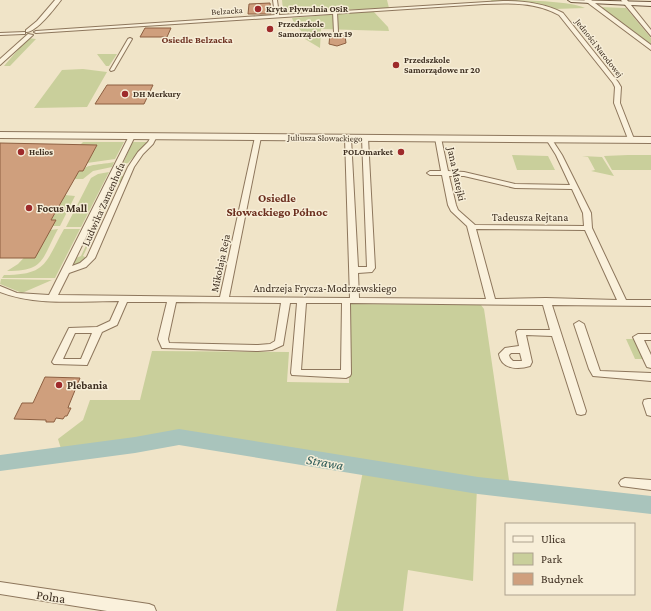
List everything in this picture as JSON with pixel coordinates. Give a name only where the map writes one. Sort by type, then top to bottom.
[{"type":"main road","points":[[572,0],[626,2],[651,5]]},
{"type":"street","points":[[0,63],[58,0]]},
{"type":"street","points":[[275,0],[277,16]]},
{"type":"street","points":[[588,1],[651,48]]},
{"type":"street","points":[[626,2],[651,34]]},
{"type":"street","name":"Belzacka","points":[[0,34],[484,3],[520,3],[540,7]]},
{"type":"street","points":[[634,11],[636,6],[651,5]]},
{"type":"street","name":"Jedności Narodowej","points":[[540,7],[554,10],[561,14],[615,82],[618,87],[617,103],[631,139]]},
{"type":"street","points":[[335,12],[336,32]]},
{"type":"street","points":[[112,70],[130,39]]},
{"type":"street","name":"Juliusza Słowackiego","points":[[0,135],[651,140]]},
{"type":"street","name":"Ludwika Zamenhofa","points":[[52,298],[132,136]]},
{"type":"street","name":"Ludwika Zamenhofa","points":[[66,271],[83,265],[91,258],[131,167],[154,136]]},
{"type":"street","name":"Mikołaja Reja","points":[[224,300],[258,137]]},
{"type":"street","points":[[348,138],[357,149],[368,192],[371,268],[370,270],[353,270]]},
{"type":"street","points":[[302,300],[296,373],[346,374],[353,270],[350,192],[357,149],[365,138]]},
{"type":"street","name":"Jana Matejki","points":[[438,138],[454,210],[472,227]]},
{"type":"street","points":[[549,139],[587,213],[588,228],[623,302]]},
{"type":"street","points":[[116,168],[131,167]]},
{"type":"street","points":[[430,173],[464,174],[515,186],[574,186]]},
{"type":"street","points":[[350,192],[368,192]]},
{"type":"street","points":[[472,227],[491,301]]},
{"type":"street","name":"Tadeusza Rejtana","points":[[472,227],[588,228]]},
{"type":"street","name":"Andrzeja Frycza-Modrzewskiego","points":[[0,289],[24,297],[52,298],[651,303]]},
{"type":"street","points":[[98,330],[84,363],[57,362],[72,330],[98,330],[114,323],[124,299]]},
{"type":"street","points":[[172,299],[163,339],[165,346],[258,348],[272,347],[280,343],[286,300]]},
{"type":"street","points":[[546,301],[581,411]]},
{"type":"street","points":[[579,324],[596,373],[600,375],[651,377]]},
{"type":"street","points":[[524,349],[521,332],[556,333]]},
{"type":"street","points":[[651,337],[638,337],[651,365]]},
{"type":"street","points":[[651,403],[648,403],[651,412]]},
{"type":"street","points":[[625,483],[651,485]]},
{"type":"street","name":"Polna","points":[[0,588],[149,611]]},
{"type":"green space","points":[[282,0],[387,0],[389,8],[293,12],[283,11]]},
{"type":"green space","points":[[491,0],[525,0],[565,3],[585,8],[554,9],[536,5],[492,2]]},
{"type":"green space","points":[[599,7],[626,8],[651,38],[651,45]]},
{"type":"green space","points":[[373,11],[388,27],[389,31],[321,29],[320,48],[305,39],[303,33],[292,18]]},
{"type":"green space","points":[[28,38],[36,39],[10,66],[4,66]]},
{"type":"green space","points":[[97,54],[117,54],[109,66],[106,66]]},
{"type":"green space","points":[[83,69],[107,72],[87,107],[34,108],[62,70]]},
{"type":"green space","points":[[83,142],[124,142],[115,159],[87,163],[97,145],[80,145]]},
{"type":"green space","points":[[132,142],[148,142],[128,163],[123,164]]},
{"type":"green space","points":[[512,155],[548,156],[555,170],[517,170]]},
{"type":"green space","points":[[651,155],[651,170],[612,170],[604,156]]},
{"type":"green space","points":[[582,156],[602,157],[614,176],[591,171],[595,170],[588,157]]},
{"type":"green space","points":[[114,162],[112,167],[93,171],[83,179],[74,179],[86,167]]},
{"type":"green space","points":[[109,172],[81,227],[66,227],[91,178],[98,174]]},
{"type":"green space","points":[[115,176],[125,176],[123,181],[118,183],[83,256],[87,258],[87,261],[76,265],[73,263],[76,258],[81,256],[116,183],[113,180]]},
{"type":"green space","points":[[65,195],[75,196],[60,226],[52,226],[55,220],[51,220]]},
{"type":"green space","points":[[58,229],[40,262],[29,269],[7,271],[18,264],[50,230]]},
{"type":"green space","points":[[64,229],[80,229],[55,278],[2,278],[4,275],[29,273],[43,265]]},
{"type":"green space","points":[[1,279],[52,280],[22,293],[0,284]]},
{"type":"green space","points":[[348,304],[481,305],[484,309],[510,487],[202,436],[180,435],[62,452],[58,439],[83,420],[90,400],[140,400],[152,351],[289,352],[287,382],[349,383]]},
{"type":"green space","points":[[626,339],[635,339],[644,359],[635,359]]},
{"type":"green space","points":[[363,471],[477,487],[473,581],[408,570],[403,611],[336,611]]},
{"type":"building","name":"Kryta Pływalnia OSiR","points":[[270,3],[271,14],[248,14],[249,4]]},
{"type":"building","points":[[145,28],[171,28],[167,37],[140,37]]},
{"type":"building","points":[[330,34],[345,36],[346,43],[337,46],[329,44]]},
{"type":"building","name":"DH Merkury","points":[[107,85],[153,85],[144,104],[95,104]]},
{"type":"building","name":"Focus Mall","points":[[0,143],[97,145],[83,171],[79,171],[51,220],[56,220],[35,258],[0,258]]},
{"type":"building","points":[[45,377],[80,378],[69,405],[68,408],[71,408],[67,416],[63,419],[56,418],[54,422],[46,422],[46,420],[14,419],[22,403],[33,403]]},
{"type":"waterway","name":"Strawa","points":[[0,463],[135,445],[179,437],[421,478],[593,500],[651,505]]},
{"type":"place","name":"Kryta Pływalnia OSiR","points":[[258,9]]},
{"type":"place","name":"Przedszkole Samorządowe nr 19","points":[[270,29]]},
{"type":"place","name":"Przedszkole Samorządowe nr 20","points":[[396,65]]},
{"type":"place","name":"DH Merkury","points":[[125,94]]},
{"type":"place","name":"Helios","points":[[21,152]]},
{"type":"place","name":"POLOmarket","points":[[401,152]]},
{"type":"place","name":"Focus Mall","points":[[29,208]]},
{"type":"place","name":"Plebania","points":[[59,385]]},
{"type":"district","name":"Osiedle Belzacka","points":[[197,39]]},
{"type":"district","name":"Osiedle Słowackiego Północ","points":[[277,205]]}]
